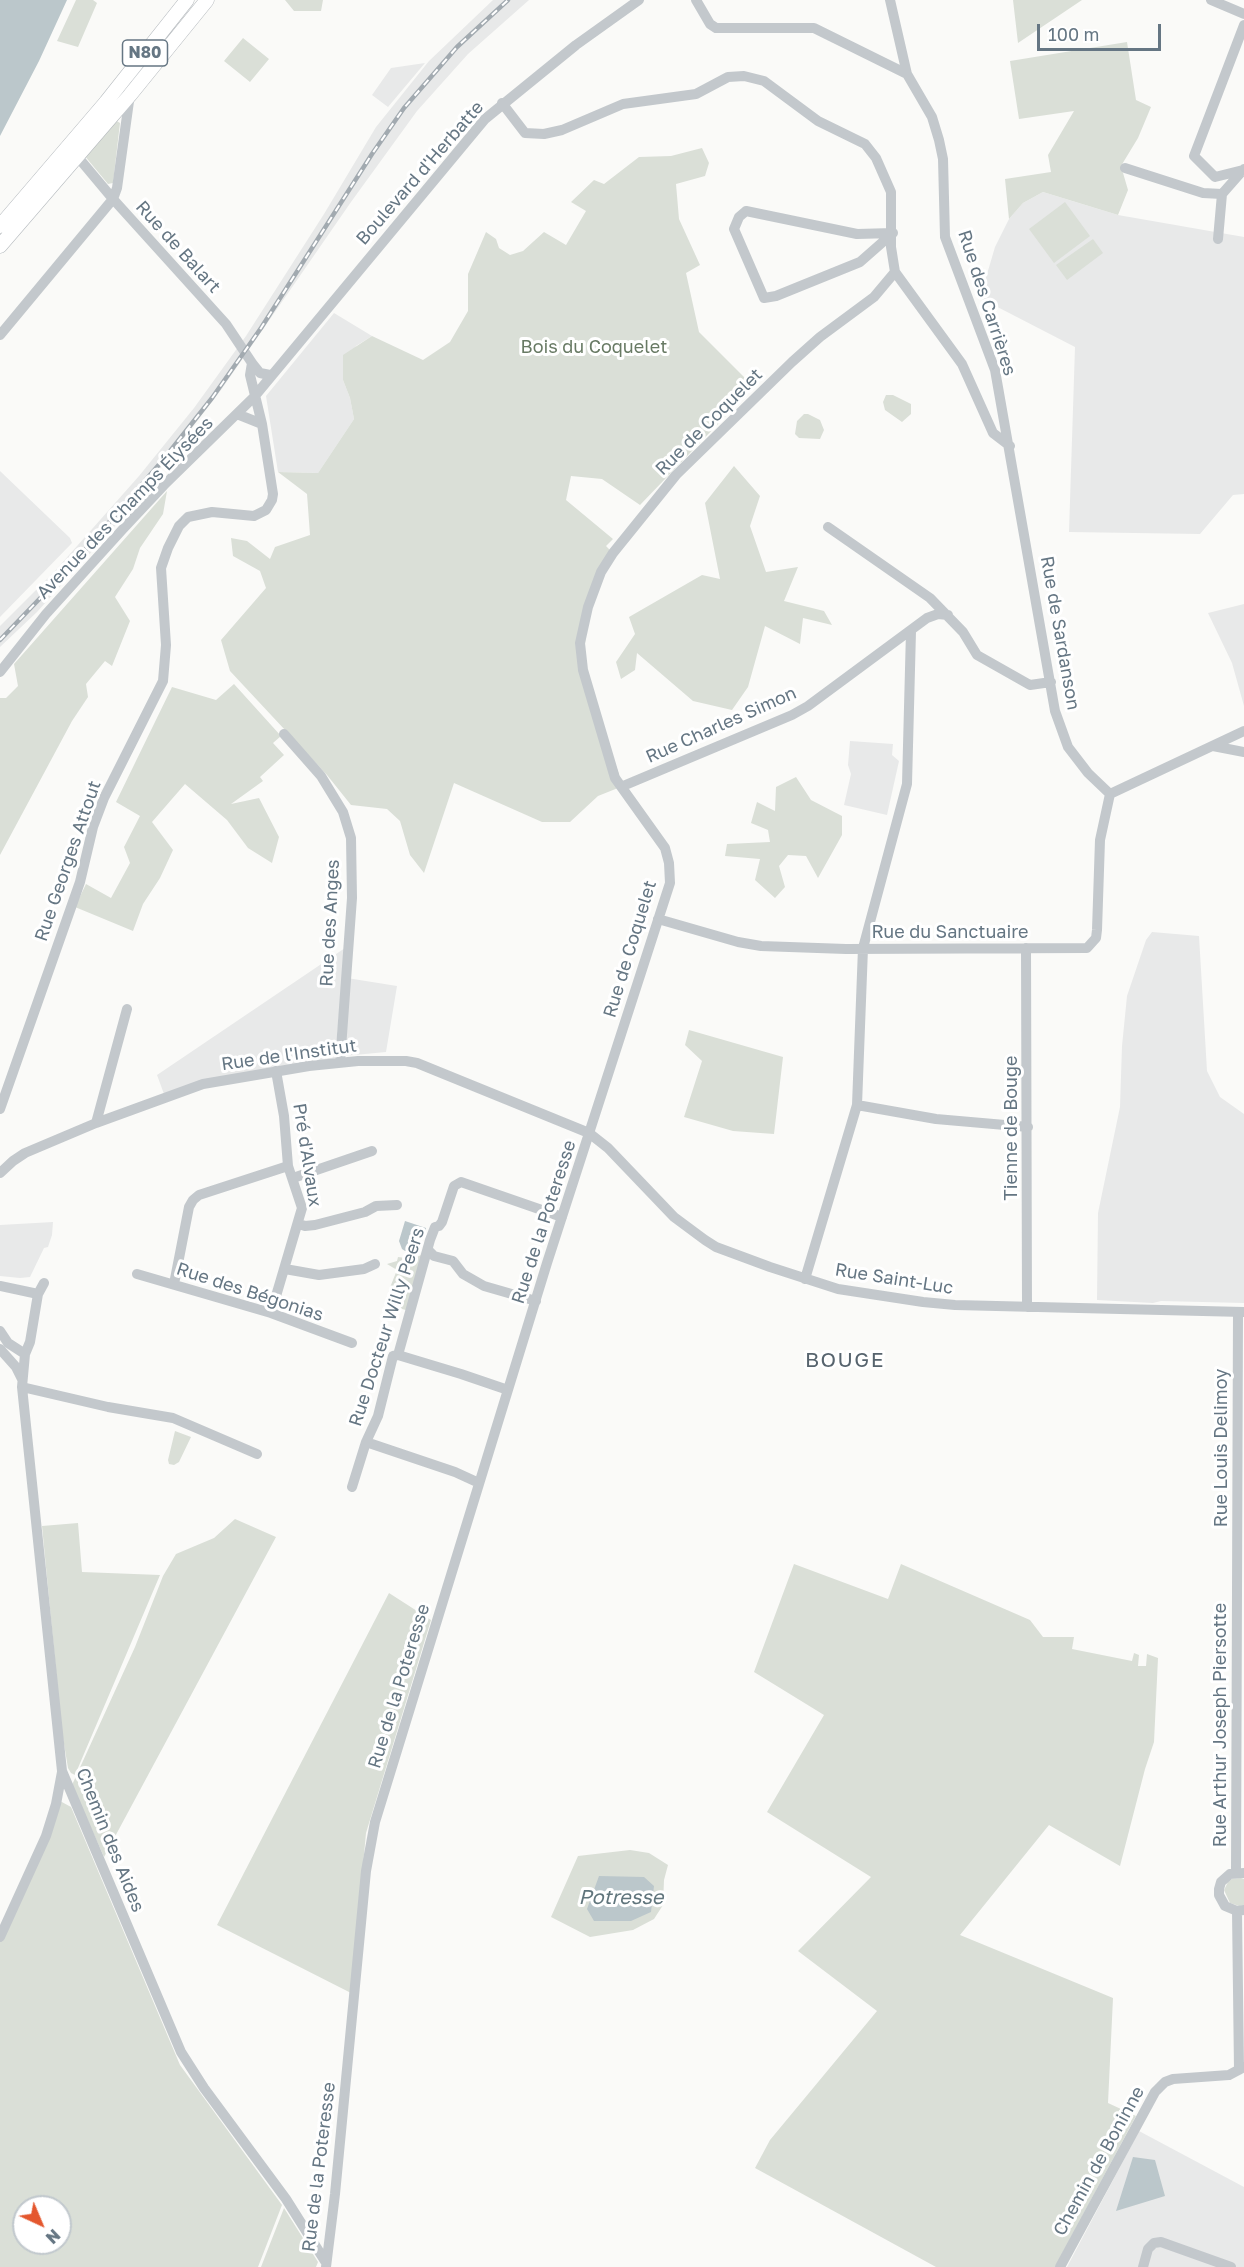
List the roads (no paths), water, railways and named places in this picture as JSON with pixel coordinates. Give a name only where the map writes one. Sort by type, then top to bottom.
[{"type":"main road","name":"N80","points":[[0,246],[58,178],[79,134],[187,0]]},
{"type":"main road","name":"N80","points":[[0,226],[130,95],[207,0]]},
{"type":"main road","name":"N80","points":[[179,37],[218,0]]},
{"type":"street","name":"N80","points":[[130,95],[148,60],[194,0]]},
{"type":"street","name":"Boulevard d'Herbatte","points":[[254,397],[476,129],[502,103],[576,45],[639,0]]},
{"type":"street","points":[[696,0],[710,24],[716,28],[814,28],[907,74]]},
{"type":"street","name":"Rue des Carrières","points":[[890,0],[907,74],[932,117],[939,140],[943,159],[945,237],[995,370],[1010,446]]},
{"type":"street","points":[[1211,0],[1244,14]]},
{"type":"street","points":[[1244,25],[1194,156],[1215,177],[1244,169]]},
{"type":"street","points":[[502,103],[525,133],[544,134],[562,130],[623,104],[696,94],[728,77],[754,77],[774,88],[818,121],[865,144],[876,158],[891,192],[893,232],[891,247],[895,272],[962,364],[993,433],[1010,446]]},
{"type":"street","points":[[0,335],[113,200],[117,188],[130,95]]},
{"type":"street","name":"Rue de Balart","points":[[71,153],[226,324],[260,373],[270,375]]},
{"type":"street","points":[[1125,168],[1203,193],[1222,194]]},
{"type":"street","points":[[1218,240],[1222,194],[1244,169]]},
{"type":"street","points":[[747,211],[857,234],[893,232],[860,262],[776,296],[764,298],[734,229],[739,217],[747,211]]},
{"type":"street","name":"Rue de Coquelet","points":[[589,1133],[670,883],[668,855],[623,786],[615,778],[583,670],[580,643],[583,627],[602,572],[613,553],[676,475],[792,362],[820,337],[874,297],[895,272]]},
{"type":"street","points":[[252,363],[250,375],[262,424]]},
{"type":"street","name":"Avenue des Champs Élysées","points":[[0,672],[21,644],[164,485],[254,397]]},
{"type":"street","points":[[237,414],[262,424]]},
{"type":"street","name":"Rue Georges Attout","points":[[0,1109],[80,882],[93,827],[104,798],[163,681],[166,645],[161,568],[163,560],[183,521],[196,514],[212,512],[254,516],[270,506],[273,494],[262,424]]},
{"type":"street","name":"Rue de Sardanson","points":[[1010,446],[1055,711],[1068,747],[1088,773],[1110,794]]},
{"type":"street","points":[[828,527],[904,578],[948,615],[963,632],[977,655],[1030,685],[1051,682]]},
{"type":"street","name":"Rue Charles Simon","points":[[623,786],[792,715],[808,706],[927,618],[938,614],[948,615]]},
{"type":"street","points":[[805,1279],[857,1105],[863,948],[908,784],[911,631]]},
{"type":"street","name":"Avenue des Champs Élysées","points":[[0,662],[21,644]]},
{"type":"street","points":[[1110,794],[1244,731]]},
{"type":"street","name":"Rue des Anges","points":[[284,734],[321,776],[343,812],[351,838],[351,898],[340,1062]]},
{"type":"street","points":[[1213,746],[1244,752]]},
{"type":"street","name":"Rue du Sanctuaire","points":[[658,919],[738,942],[761,946],[1086,948],[1096,938],[1100,840],[1110,794]]},
{"type":"street","name":"Tienne de Bouge","points":[[1026,948],[1028,1307]]},
{"type":"street","points":[[96,1123],[127,1009]]},
{"type":"street","name":"Rue de l'Institut","points":[[0,1173],[25,1153],[96,1123],[203,1084],[340,1062],[390,1060],[417,1063],[589,1133]]},
{"type":"street","name":"Pré d'Alvaux","points":[[272,1313],[302,1208],[288,1166],[284,1116],[276,1071]]},
{"type":"street","points":[[857,1105],[936,1119],[1028,1127]]},
{"type":"street","name":"Rue de la Poteresse","points":[[325,2264],[335,2194],[368,1855],[378,1811],[589,1133]]},
{"type":"street","name":"Rue Saint-Luc","points":[[589,1133],[608,1148],[691,1231],[716,1247],[838,1289],[923,1302],[1241,1312]]},
{"type":"street","points":[[293,1178],[372,1151]]},
{"type":"street","points":[[174,1284],[189,1207],[193,1200],[199,1195],[288,1166]]},
{"type":"street","name":"Rue Docteur Willy Peers","points":[[352,1487],[366,1442],[378,1416],[393,1356],[398,1355],[429,1240],[435,1227],[442,1222],[454,1186],[461,1182],[562,1217]]},
{"type":"street","points":[[299,1224],[315,1225],[364,1212],[376,1206],[397,1205]]},
{"type":"street","points":[[428,1250],[434,1256],[453,1261],[463,1274],[484,1286],[536,1301]]},
{"type":"street","points":[[285,1269],[319,1275],[364,1269],[375,1264]]},
{"type":"street","name":"Rue des Bégonias","points":[[137,1274],[272,1313],[352,1343]]},
{"type":"street","points":[[44,1283],[38,1293],[30,1342],[25,1354],[22,1383],[108,1407],[172,1418],[257,1454]]},
{"type":"street","points":[[0,1286],[38,1293]]},
{"type":"street","name":"Rue Louis Delimoy","points":[[1241,1312],[1241,1579]]},
{"type":"street","points":[[0,1331],[8,1343],[25,1354]]},
{"type":"street","name":"Chemin des Aides","points":[[0,1349],[16,1367],[22,1383],[62,1771],[182,2052],[204,2088],[286,2199],[325,2264]]},
{"type":"street","points":[[398,1355],[508,1390]]},
{"type":"street","points":[[366,1442],[455,1472],[479,1483]]},
{"type":"street","name":"Rue Arthur Joseph Piersotte","points":[[1241,1579],[1240,1873],[1224,1877],[1219,1888],[1219,1895],[1225,1906],[1240,1910],[1241,2068]]},
{"type":"street","points":[[0,1937],[46,1836],[56,1804],[62,1771]]},
{"type":"street","name":"Chemin de Boninne","points":[[1059,2267],[1155,2092],[1173,2079],[1229,2075],[1241,2068]]},
{"type":"street","points":[[1143,2267],[1148,2249],[1154,2243],[1161,2242],[1231,2267]]},
{"type":"water","points":[[0,0],[67,0],[39,61],[0,136]]},
{"type":"water","points":[[405,1221],[426,1228],[419,1243],[410,1251],[402,1249],[399,1241]]},
{"type":"water","name":"Potresse","points":[[599,1876],[644,1877],[654,1886],[651,1912],[631,1921],[594,1921],[587,1909]]},
{"type":"water","points":[[1133,2157],[1155,2160],[1165,2196],[1116,2211]]},
{"type":"railway","points":[[0,640],[72,565],[163,460],[212,398],[261,328],[404,108],[457,47],[508,0]]},
{"type":"district","name":"BOUGE","points":[[845,1360]]},
{"type":"park label","name":"Bois du Coquelet","points":[[594,347]]}]
